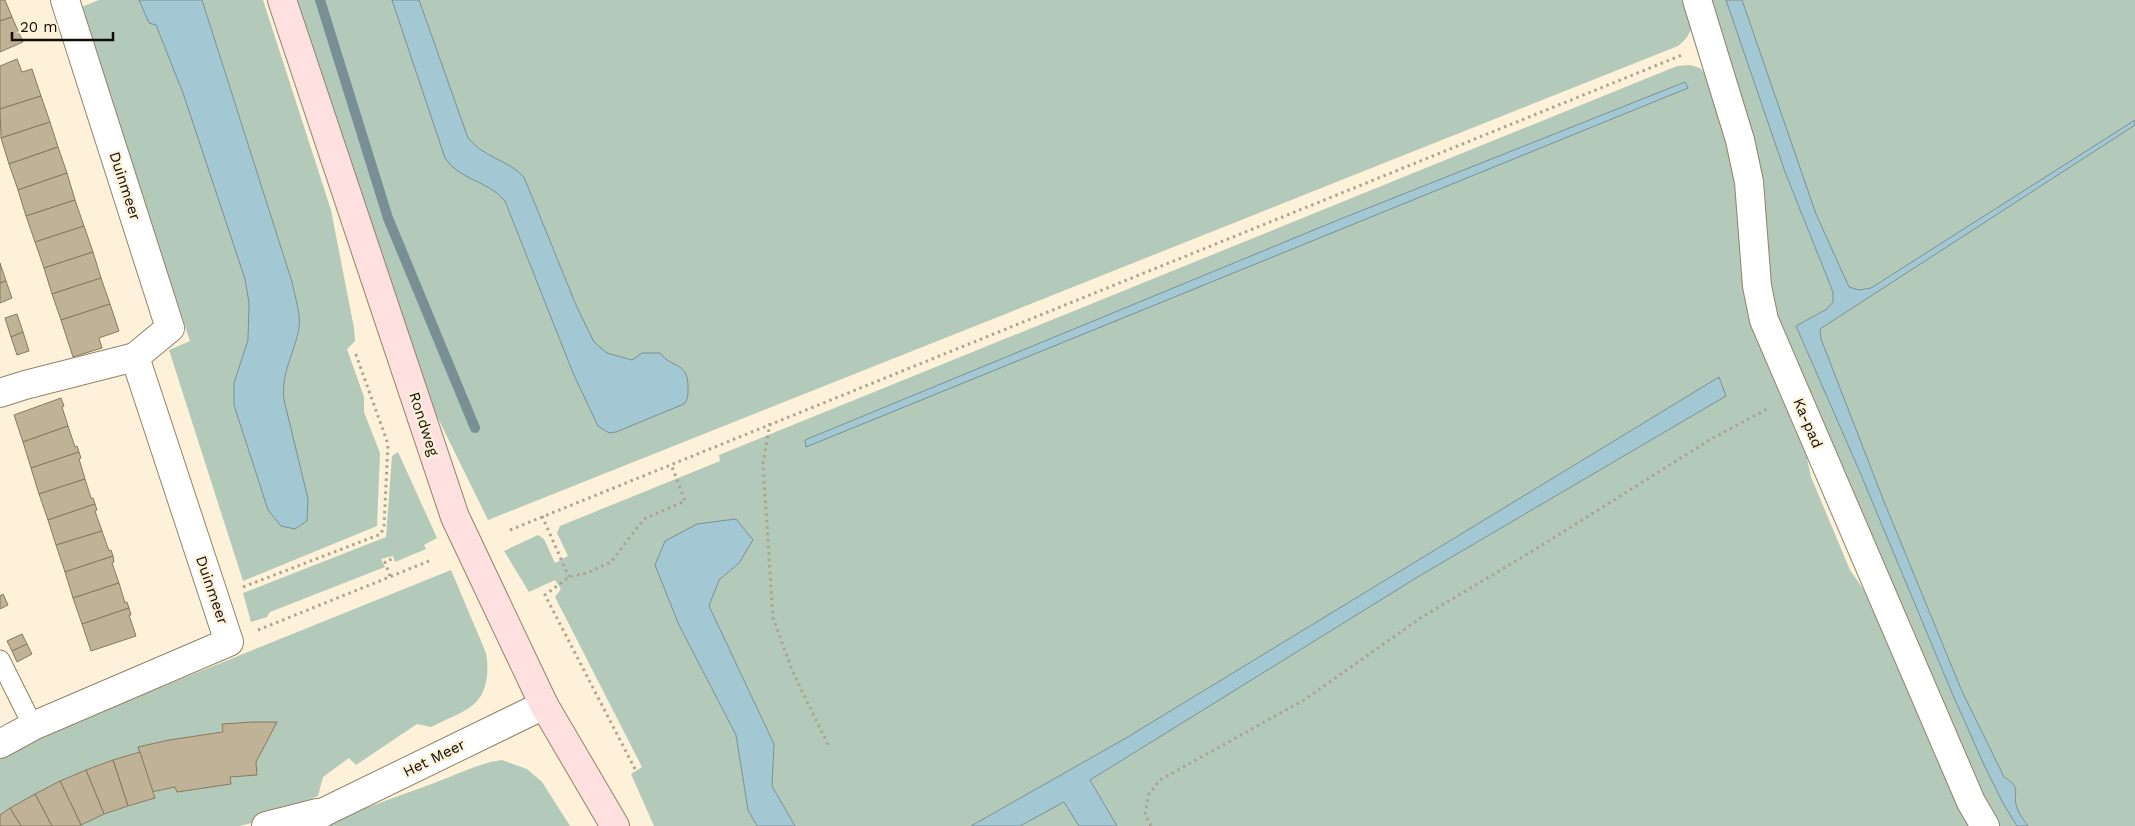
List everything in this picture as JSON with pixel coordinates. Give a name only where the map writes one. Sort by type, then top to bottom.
[{"type":"main road","name":"Rondweg","points":[[282,0],[455,517],[544,705],[615,826]]},
{"type":"street","name":"Duinmeer","points":[[12,389],[134,357],[170,328],[65,0]]},
{"type":"street","name":"Ka-pad","points":[[1697,0],[1740,140],[1749,182],[1757,286],[1764,320],[1971,802],[1985,826]]},
{"type":"street","name":"Duinmeer","points":[[0,744],[33,726],[229,642],[134,357]]},
{"type":"street","name":"Het Meer","points":[[300,826],[324,812],[544,705]]},
{"type":"street","name":"Het Meer","points":[[266,826],[324,812]]},
{"type":"lane","points":[[0,660],[33,726]]},
{"type":"path","points":[[510,530],[1711,43]]},
{"type":"path","points":[[214,598],[381,534],[384,526],[388,444],[356,352]]},
{"type":"path","points":[[1151,826],[1145,814],[1149,794],[1160,780],[1304,700],[1422,617],[1536,549],[1711,439],[1796,394]]},
{"type":"path","points":[[770,423],[764,464],[774,618],[792,670],[828,745]]},
{"type":"path","points":[[635,769],[545,595],[569,578],[587,573],[611,562],[644,519],[685,501],[671,464]]},
{"type":"path","points":[[542,516],[569,578]]},
{"type":"path","points":[[390,576],[385,562],[394,558]]},
{"type":"path","points":[[229,642],[429,561]]},
{"type":"green space","points":[[99,0],[139,0],[149,23],[156,25],[183,93],[245,279],[249,303],[248,340],[234,383],[284,400],[284,381],[297,338],[299,317],[292,282],[202,0],[263,0],[331,210],[354,328],[355,341],[347,349],[364,397],[364,412],[380,453],[377,526],[243,581],[169,350],[190,341],[79,8]]},
{"type":"green space","points":[[297,0],[392,0],[445,158],[496,191],[505,201],[573,373],[632,360],[607,353],[594,342],[576,305],[524,177],[510,166],[481,150],[468,138],[419,0],[1687,0],[1691,26],[1688,36],[1678,46],[488,520],[434,410],[408,340]]},
{"type":"green space","points":[[1706,0],[1726,0],[1785,172],[1833,292],[1833,302],[1827,309],[1796,326],[1859,470],[1952,693],[1985,767],[2017,826],[1995,826],[1772,315]]},
{"type":"green space","points":[[1742,0],[2135,0],[2135,120],[1871,288],[1859,290],[1849,287],[1816,214]]},
{"type":"green space","points":[[1690,65],[1700,68],[1715,87],[1800,425],[1811,477],[1850,570],[1882,616],[1975,826],[1117,826],[1090,780],[1421,575],[1726,396],[1719,377],[1126,738],[971,826],[795,826],[772,786],[774,744],[709,606],[719,580],[739,563],[655,565],[679,625],[736,735],[748,810],[757,826],[654,826],[631,774],[642,767],[555,597],[561,589],[555,580],[529,592],[504,551],[538,535],[544,539],[555,563],[568,556],[557,533],[560,526],[720,461],[719,455],[1677,66]],"holes":[[[1685,82],[1688,88],[806,446],[805,440],[1338,220]]]},
{"type":"green space","points":[[2135,125],[2135,826],[2028,826],[2017,808],[2015,787],[2004,777],[1961,689],[1883,499],[1821,339],[1820,329]]},
{"type":"green space","points":[[398,452],[437,538],[424,545],[426,549],[395,562],[393,556],[381,559],[385,567],[270,612],[267,617],[251,622],[243,593],[386,537],[392,456]]},
{"type":"green space","points":[[451,570],[486,653],[487,674],[482,694],[473,705],[464,711],[431,727],[417,724],[356,765],[349,758],[323,777],[318,796],[255,822],[240,826],[79,826],[104,814],[155,798],[154,792],[175,787],[177,792],[231,784],[230,777],[257,774],[256,762],[276,722],[222,724],[223,732],[169,740],[139,747],[140,752],[86,770],[0,815],[0,757],[50,732]]},
{"type":"green space","points":[[502,760],[527,769],[542,782],[570,826],[323,826],[476,766]]},
{"type":"green space","points":[[1064,801],[1079,826],[1020,826]]},
{"type":"water","points":[[139,0],[202,0],[292,282],[298,311],[299,328],[284,381],[284,400],[308,499],[307,521],[295,529],[281,526],[268,510],[234,405],[234,383],[248,340],[249,303],[245,279],[183,93],[156,25],[149,23]]},
{"type":"water","points":[[392,0],[419,0],[468,138],[481,150],[510,166],[524,177],[576,305],[594,342],[607,353],[632,360],[642,353],[660,353],[679,366],[686,374],[688,380],[687,399],[684,404],[616,432],[609,433],[598,426],[573,373],[505,201],[491,189],[458,171],[445,158]]},
{"type":"water","points":[[1726,0],[1742,0],[1816,214],[1849,287],[1859,290],[1871,288],[2135,120],[2135,125],[1820,329],[1821,339],[1883,499],[1961,689],[2004,777],[2015,787],[2017,807],[2028,826],[2017,826],[1985,767],[1796,326],[1827,309],[1833,302],[1833,292],[1785,172]]},
{"type":"water","points":[[1685,82],[1688,88],[806,447],[805,440],[1338,220]]},
{"type":"water","points":[[1719,377],[1726,396],[1421,575],[1090,780],[1117,826],[1079,826],[1064,802],[1020,826],[971,826],[1126,738]]},
{"type":"water","points":[[736,519],[753,540],[739,563],[719,580],[709,606],[774,744],[772,786],[795,826],[757,826],[748,810],[736,735],[679,625],[655,565],[665,541],[697,524]]},
{"type":"building","points":[[0,0],[5,0],[12,17],[0,21]]},
{"type":"building","points":[[12,17],[23,42],[0,52],[0,21]]},
{"type":"building","points":[[17,59],[22,72],[32,69],[41,96],[0,109],[0,66]]},
{"type":"building","points":[[41,96],[50,122],[1,138],[0,109]]},
{"type":"building","points":[[50,122],[58,147],[9,164],[1,138]]},
{"type":"building","points":[[58,147],[67,173],[18,190],[9,164]]},
{"type":"building","points":[[67,173],[75,200],[26,216],[18,190]]},
{"type":"building","points":[[75,200],[84,226],[35,242],[26,216]]},
{"type":"building","points":[[84,226],[93,252],[44,268],[35,242]]},
{"type":"building","points":[[93,252],[101,278],[52,294],[44,268]]},
{"type":"building","points":[[0,263],[6,281],[0,283]]},
{"type":"building","points":[[101,278],[110,304],[61,320],[52,294]]},
{"type":"building","points":[[6,281],[12,298],[0,303],[0,283]]},
{"type":"building","points":[[110,304],[119,331],[99,338],[102,348],[73,357],[61,320]]},
{"type":"building","points":[[17,314],[23,332],[11,337],[5,318]]},
{"type":"building","points":[[23,332],[29,351],[17,355],[11,337]]},
{"type":"building","points":[[61,398],[68,426],[23,442],[14,415]]},
{"type":"building","points":[[68,426],[75,447],[77,446],[79,452],[31,468],[23,442]]},
{"type":"building","points":[[79,452],[81,458],[79,459],[85,479],[39,494],[31,468]]},
{"type":"building","points":[[85,479],[95,504],[48,520],[39,494]]},
{"type":"building","points":[[95,504],[97,510],[95,511],[102,531],[56,545],[48,520]]},
{"type":"building","points":[[102,531],[109,551],[111,550],[113,556],[65,572],[56,545]]},
{"type":"building","points":[[113,556],[114,562],[112,563],[119,583],[73,598],[65,572]]},
{"type":"building","points":[[119,583],[125,603],[127,602],[129,608],[82,624],[73,598]]},
{"type":"building","points":[[3,594],[8,605],[0,609],[0,596]]},
{"type":"building","points":[[129,608],[131,615],[129,615],[136,636],[91,651],[82,624]]},
{"type":"building","points":[[22,634],[27,644],[12,651],[7,641]]},
{"type":"building","points":[[27,644],[32,654],[17,662],[12,651]]},
{"type":"building","points":[[277,722],[256,762],[257,775],[230,777],[231,784],[177,792],[175,787],[152,792],[138,747],[169,740],[223,732],[222,724]]},
{"type":"building","points":[[140,752],[155,798],[128,806],[113,760]]},
{"type":"building","points":[[113,760],[128,806],[104,814],[86,770]]},
{"type":"building","points":[[86,770],[104,814],[81,825],[60,781]]},
{"type":"building","points":[[60,781],[81,825],[79,826],[52,826],[35,794]]},
{"type":"building","points":[[35,794],[52,826],[21,826],[10,808]]},
{"type":"building","points":[[10,808],[21,826],[0,826],[0,815]]},
{"type":"waterway","points":[[320,0],[388,218],[475,428]]}]
